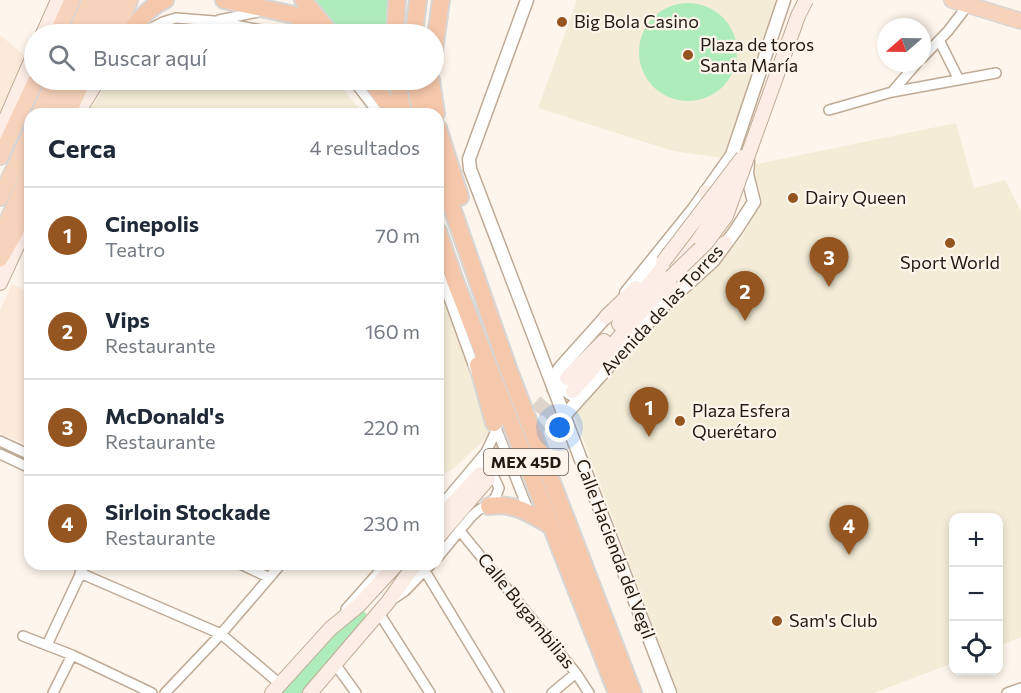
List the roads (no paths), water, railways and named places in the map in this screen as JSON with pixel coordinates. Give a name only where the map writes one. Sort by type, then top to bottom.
[{"type":"highway","points":[[61,24],[72,0]]},
{"type":"highway","points":[[79,24],[90,0]]},
{"type":"highway","points":[[93,24],[105,0]]},
{"type":"highway","points":[[108,24],[119,0]]},
{"type":"highway","points":[[120,24],[130,0]]},
{"type":"highway","points":[[136,24],[157,3],[165,0]]},
{"type":"highway","points":[[224,0],[276,3],[316,24]]},
{"type":"highway","points":[[303,0],[322,24]]},
{"type":"highway","points":[[396,24],[397,0]]},
{"type":"highway","points":[[415,24],[418,0]]},
{"type":"highway","points":[[438,24],[441,0]]},
{"type":"highway","points":[[952,0],[1021,21]]},
{"type":"highway","points":[[0,157],[31,90]]},
{"type":"highway","points":[[42,108],[50,90]]},
{"type":"highway","points":[[55,108],[63,90]]},
{"type":"highway","points":[[76,108],[81,90]]},
{"type":"highway","points":[[78,108],[90,90]]},
{"type":"highway","points":[[377,90],[390,108]]},
{"type":"highway","points":[[399,90],[402,108]]},
{"type":"highway","points":[[417,90],[420,108]]},
{"type":"highway","points":[[432,90],[434,108]]},
{"type":"highway","points":[[0,198],[24,147]]},
{"type":"highway","points":[[444,147],[488,286],[508,368]]},
{"type":"highway","points":[[0,237],[24,183]]},
{"type":"highway","name":"MEX 45D","points":[[444,185],[508,368],[633,693]]},
{"type":"highway","points":[[0,275],[24,212]]},
{"type":"highway","points":[[0,259],[15,233]]},
{"type":"highway","name":"MEX 45D","points":[[444,250],[454,281],[616,693]]},
{"type":"highway","points":[[454,281],[495,427]]},
{"type":"highway","points":[[489,506],[502,504],[529,512],[551,526]]},
{"type":"main road","points":[[47,24],[58,0]]},
{"type":"main road","points":[[667,271],[702,236],[746,158],[798,0]]},
{"type":"main road","points":[[606,317],[706,243],[726,216],[798,16],[806,0]]},
{"type":"main road","points":[[0,132],[24,77]]},
{"type":"main road","points":[[619,324],[632,303],[701,225],[709,207],[706,192]]},
{"type":"main road","points":[[0,283],[24,231]]},
{"type":"main road","points":[[639,315],[703,258],[725,243]]},
{"type":"main road","name":"Avenida de las Torres","points":[[577,394],[639,315],[667,271]]},
{"type":"main road","name":"Avenida de las Torres","points":[[563,373],[593,353],[667,271]]},
{"type":"main road","points":[[444,513],[481,472]]},
{"type":"main road","points":[[444,528],[481,472]]},
{"type":"main road","points":[[276,688],[330,629],[359,605],[391,570]]},
{"type":"main road","points":[[310,693],[388,602],[420,570]]},
{"type":"street","name":"Calle Hacienda del Vegil","points":[[527,0],[469,159],[470,169],[670,693]]},
{"type":"street","name":"Avenida de las Torres","points":[[552,382],[563,373],[706,192],[732,155],[784,0]]},
{"type":"street","name":"Avenida de las Torres","points":[[565,415],[577,394],[662,307],[712,261],[754,202],[747,174],[746,158],[812,0]]},
{"type":"street","points":[[214,21],[276,3]]},
{"type":"street","points":[[931,48],[968,5]]},
{"type":"street","points":[[158,24],[176,18],[230,24]]},
{"type":"street","points":[[939,40],[959,80]]},
{"type":"street","points":[[892,92],[909,72]]},
{"type":"street","points":[[830,110],[892,92],[996,73]]},
{"type":"street","points":[[361,90],[374,108]]},
{"type":"street","points":[[718,176],[736,169],[746,158]]},
{"type":"street","points":[[444,285],[495,427],[529,512]]},
{"type":"street","points":[[563,373],[563,386],[568,394],[577,394]]},
{"type":"street","points":[[444,504],[481,472],[495,427]]},
{"type":"street","points":[[0,441],[24,451]]},
{"type":"street","points":[[0,454],[24,465]]},
{"type":"street","points":[[444,549],[476,512],[489,506],[496,497],[499,488],[491,471],[481,472]]},
{"type":"street","name":"Calle Bugambilias","points":[[460,531],[576,673],[589,693]]},
{"type":"street","points":[[47,645],[81,570]]},
{"type":"street","points":[[86,570],[221,634],[276,688]]},
{"type":"street","points":[[253,570],[268,577]]},
{"type":"street","points":[[165,693],[221,634],[275,570]]},
{"type":"street","points":[[330,629],[381,570]]},
{"type":"street","points":[[426,570],[499,693]]},
{"type":"street","points":[[379,613],[430,693]]},
{"type":"street","points":[[23,636],[72,655],[152,693]]},
{"type":"street","points":[[53,693],[72,655]]},
{"type":"street","points":[[335,664],[356,693]]},
{"type":"street","points":[[552,693],[576,673]]},
{"type":"street","points":[[1007,693],[1021,688]]},
{"type":"tunnel","points":[[480,474],[561,384]]},
{"type":"tunnel","points":[[488,479],[573,391]]},
{"type":"place","name":"Big Bola Casino","points":[[562,22]]},
{"type":"place","name":"Plaza de toros Santa María","points":[[688,55]]},
{"type":"place","name":"Dairy Queen","points":[[793,198]]},
{"type":"place","name":"Sport World","points":[[950,243]]},
{"type":"place","name":"McDonald's","points":[[829,287]]},
{"type":"place","name":"Vips","points":[[745,321]]},
{"type":"place","name":"Plaza Esfera Querétaro","points":[[680,421]]},
{"type":"place","name":"Cinepolis","points":[[649,437]]},
{"type":"place","name":"Sirloin Stockade","points":[[849,555]]},
{"type":"place","name":"Sam's Club","points":[[777,621]]}]
